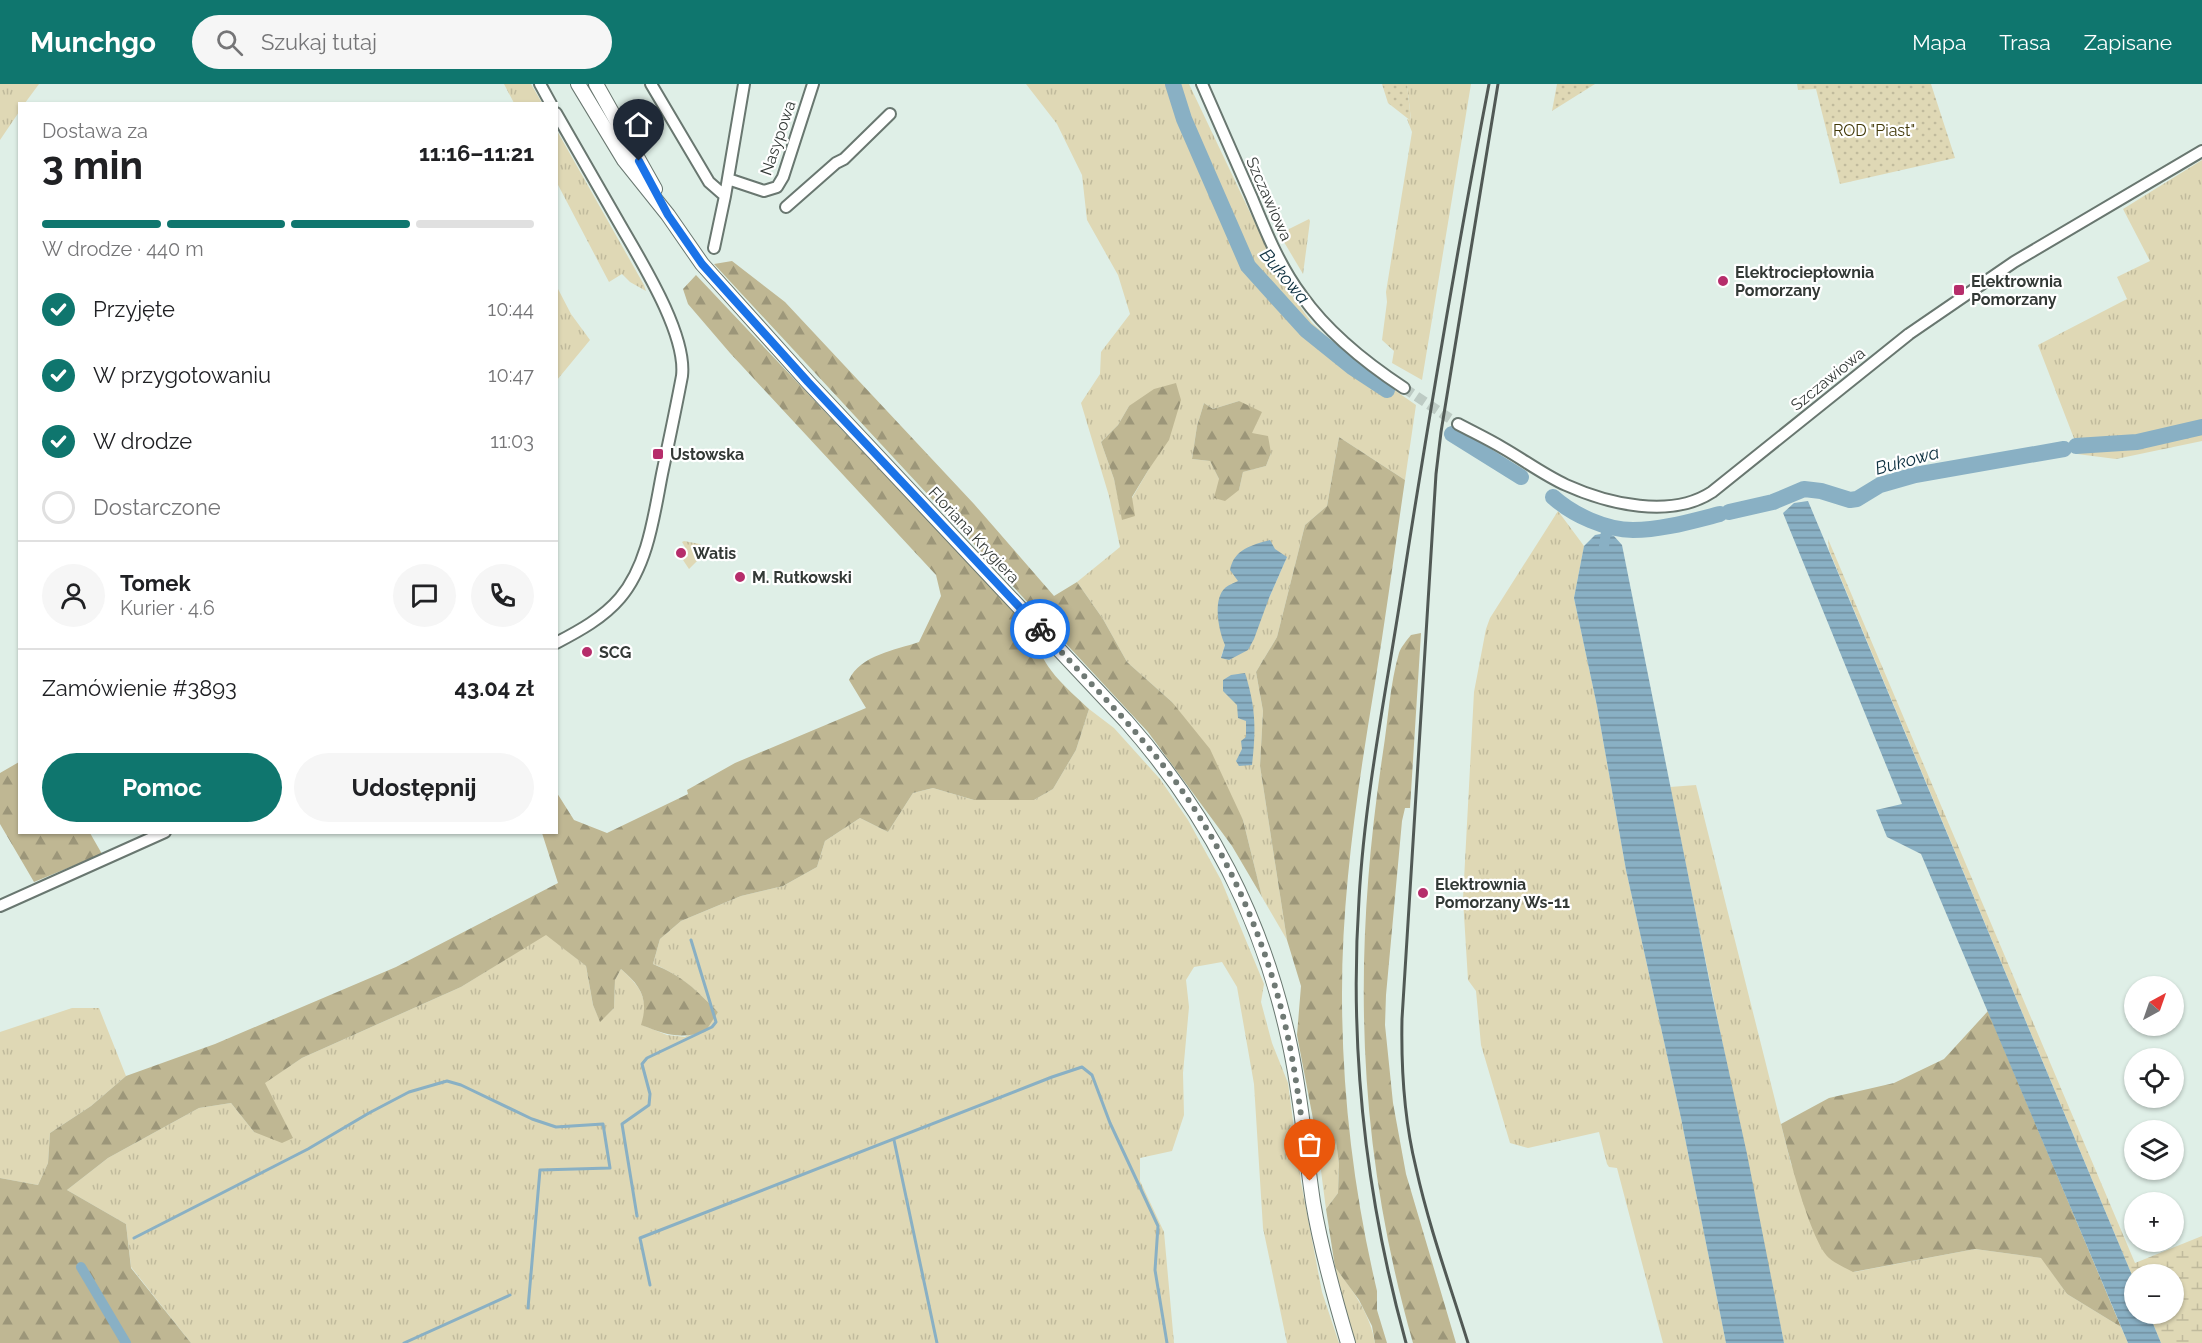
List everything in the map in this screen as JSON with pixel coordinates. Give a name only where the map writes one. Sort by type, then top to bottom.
[{"type":"main road","name":"Floriana Krygiera","points":[[578,84],[624,160],[668,215],[702,264],[816,390],[1104,698],[1158,759],[1196,812],[1230,871],[1256,930],[1270,970],[1289,1042],[1317,1224],[1329,1282],[1347,1343]]},
{"type":"main road","name":"Floriana Krygiera","points":[[596,84],[668,215]]},
{"type":"street","points":[[540,84],[550,102]]},
{"type":"street","points":[[651,84],[709,182],[725,196]]},
{"type":"street","points":[[714,248],[744,84]]},
{"type":"street","name":"Nasypowa","points":[[728,179],[764,191],[777,187],[783,177],[813,84]]},
{"type":"street","name":"Szczawiowa","points":[[1202,84],[1268,237],[1294,286],[1308,305],[1340,338],[1367,362],[1404,388]]},
{"type":"street","points":[[786,207],[836,163],[844,159],[890,114]]},
{"type":"street","points":[[558,117],[657,291],[680,348],[683,369],[655,510],[646,543],[630,584],[620,598],[594,621],[558,642]]},
{"type":"street","name":"Szczawiowa","points":[[1458,424],[1558,481],[1581,491],[1619,501],[1654,506],[1682,505],[1695,501],[1712,492],[1941,311],[2014,262],[2202,151]]},
{"type":"street","points":[[0,906],[161,834]]},
{"type":"green space","points":[[0,84],[39,84],[26,102],[18,102],[18,113],[0,140]]},
{"type":"green space","points":[[504,84],[531,84],[541,102],[513,102]]},
{"type":"green space","points":[[1026,84],[1189,84],[1285,286],[1312,323],[1354,362],[1416,405],[1405,480],[1339,437],[1327,506],[1305,525],[1277,637],[1256,672],[1263,711],[1260,766],[1287,940],[1262,897],[1243,820],[1172,702],[1127,662],[1103,619],[1077,582],[1120,547],[1109,496],[1081,403],[1100,374],[1101,352],[1130,314],[1118,275],[1087,220],[1082,175],[1057,124]],"holes":[[[1239,401],[1251,434],[1271,453],[1266,466],[1243,472],[1239,490],[1219,479],[1210,461],[1192,459],[1197,426],[1204,403],[1213,409]],[[1129,406],[1149,469],[1132,498],[1123,520],[1114,479],[1101,442],[1118,425]],[[1287,557],[1269,598],[1221,657],[1225,645],[1224,589]]]},
{"type":"green space","points":[[1382,84],[1407,84],[1411,121],[1388,103]]},
{"type":"green space","points":[[1407,84],[1471,84],[1422,380],[1392,363],[1394,351],[1382,340],[1387,302],[1386,292],[1412,132],[1407,119],[1411,120]]},
{"type":"green space","points":[[1557,84],[1595,84],[1552,111]]},
{"type":"green space","name":"ROD \"Piast\"","points":[[1797,84],[1931,84],[1955,158],[1840,184],[1816,89],[1798,90]]},
{"type":"green space","points":[[558,133],[646,291],[630,282],[622,274],[609,282],[558,185]]},
{"type":"green space","points":[[2202,160],[2202,423],[2135,438],[2075,441],[2038,345],[2127,299],[2117,277],[2150,261],[2123,209]]},
{"type":"green space","points":[[1309,219],[1303,274],[1284,242],[1289,229]]},
{"type":"green space","points":[[732,261],[785,302],[974,504],[1054,596],[1077,582],[1103,619],[1127,662],[1172,702],[1210,749],[1243,820],[1262,897],[1232,846],[1148,732],[714,264]]},
{"type":"green space","points":[[696,275],[1035,634],[1042,657],[1055,676],[1089,709],[1076,750],[1053,789],[1034,800],[974,800],[933,788],[913,793],[888,832],[860,818],[825,841],[817,867],[783,886],[741,896],[681,921],[660,939],[653,964],[688,984],[718,1012],[705,1032],[673,1035],[641,1025],[644,1008],[642,994],[634,981],[621,969],[615,980],[614,1008],[600,1022],[593,1005],[586,966],[546,935],[461,987],[302,1058],[265,1083],[293,1138],[282,1143],[254,1132],[231,1103],[199,1108],[108,1158],[67,1190],[126,1224],[131,1268],[191,1343],[0,1343],[0,1178],[38,1185],[48,1163],[50,1133],[91,1106],[126,1076],[215,1044],[396,967],[558,883],[542,834],[558,834],[558,795],[574,820],[607,833],[688,794],[687,790],[735,763],[866,708],[849,680],[854,672],[870,659],[919,642],[941,596],[936,575],[730,353],[688,304],[683,289]]},
{"type":"green space","points":[[558,289],[571,314],[590,340],[558,379]]},
{"type":"green space","points":[[1176,383],[1181,400],[1169,440],[1132,497],[1135,516],[1122,520],[1114,479],[1101,442],[1118,425],[1129,406],[1154,389]]},
{"type":"green space","points":[[1239,401],[1262,412],[1252,433],[1268,436],[1271,453],[1266,466],[1243,472],[1239,490],[1225,501],[1214,498],[1219,479],[1210,461],[1192,459],[1197,426],[1204,403],[1213,409]]},
{"type":"green space","points":[[2202,423],[2202,441],[2116,459],[2077,454],[2075,441],[2135,438]]},
{"type":"green space","points":[[1339,437],[1405,480],[1357,799],[1345,916],[1342,994],[1344,1069],[1351,1144],[1362,1217],[1377,1291],[1377,1310],[1387,1343],[1375,1343],[1372,1326],[1359,1300],[1335,1267],[1326,1209],[1338,1193],[1339,1164],[1336,1141],[1317,1140],[1297,1035],[1301,986],[1287,940],[1260,766],[1263,711],[1256,672],[1277,637],[1305,525],[1327,506]]},
{"type":"green space","points":[[1558,511],[1584,546],[1574,598],[1597,706],[1626,870],[1681,1118],[1726,1343],[1663,1343],[1617,1168],[1609,1167],[1607,1164],[1599,1132],[1528,1148],[1510,1143],[1481,1045],[1476,991],[1468,980],[1463,899],[1474,692],[1490,618]]},
{"type":"green space","points":[[1828,539],[2124,1237],[2124,1252],[2130,1252],[2135,1263],[2162,1252],[2184,1252],[2184,1243],[2202,1236],[2202,1343],[2161,1343],[2153,1324],[2184,1324],[2184,1264],[2127,1264],[1829,550]]},
{"type":"green space","points":[[682,542],[700,544],[708,552],[704,560],[699,552],[695,554],[698,560],[689,569],[683,560],[688,556],[683,548],[685,547]]},
{"type":"green space","points":[[1421,633],[1410,808],[1405,808],[1402,821],[1385,1025],[1393,1103],[1406,1174],[1456,1343],[1413,1343],[1394,1269],[1380,1195],[1370,1122],[1365,1049],[1364,976],[1367,903],[1373,828],[1393,677],[1404,644],[1411,635]]},
{"type":"green space","points":[[1089,709],[1114,728],[1160,779],[1188,820],[1221,880],[1264,984],[1261,1002],[1272,1043],[1288,1083],[1301,1182],[1322,1292],[1339,1343],[1287,1343],[1263,1228],[1254,1084],[1237,987],[1222,962],[1194,967],[1186,980],[1189,1007],[1183,1073],[1184,1115],[1172,1151],[1140,1158],[1140,1181],[1164,1232],[1174,1343],[191,1343],[131,1267],[126,1224],[67,1190],[108,1158],[199,1108],[231,1103],[254,1132],[292,1138],[264,1083],[302,1058],[461,987],[546,934],[586,966],[593,1005],[600,1021],[614,1008],[615,980],[621,969],[642,994],[644,1016],[642,1025],[667,1035],[685,1037],[718,1012],[680,978],[653,964],[660,939],[681,921],[741,896],[783,886],[817,867],[825,841],[860,818],[888,832],[913,793],[933,788],[974,800],[1034,800],[1053,789],[1076,750]]},
{"type":"green space","points":[[18,763],[18,834],[91,834],[102,854],[34,882],[0,824],[0,773]]},
{"type":"green space","points":[[1696,785],[1791,1164],[1854,1272],[1975,1249],[2042,1258],[2067,1294],[2121,1327],[2128,1343],[1784,1343],[1670,787]]},
{"type":"green space","points":[[72,1008],[99,1008],[126,1076],[91,1106],[50,1133],[48,1163],[38,1185],[0,1178],[0,1032]]},
{"type":"green space","points":[[1988,1011],[2121,1327],[2067,1294],[2041,1258],[1975,1249],[1853,1272],[1829,1258],[1814,1233],[1800,1195],[1781,1124],[1829,1098],[1894,1083],[1944,1059]]},
{"type":"green space","points":[[1317,1140],[1336,1141],[1339,1164],[1338,1193],[1326,1209]]},
{"type":"green space","points":[[1335,1267],[1365,1312],[1375,1343],[1354,1343]]},
{"type":"water","points":[[1808,501],[2127,1264],[2124,1264],[2124,1324],[2153,1324],[2161,1343],[2128,1343],[1921,854],[1887,837],[1876,810],[1902,804],[1783,513],[1794,503]]},
{"type":"water","points":[[1606,533],[1614,536],[1622,545],[1784,1343],[1726,1343],[1681,1118],[1626,870],[1597,706],[1574,598],[1584,546],[1595,535]]},
{"type":"water","points":[[1270,540],[1275,549],[1287,557],[1254,639],[1248,650],[1229,660],[1221,658],[1225,645],[1219,624],[1218,608],[1221,593],[1229,585],[1238,581],[1230,570],[1232,563],[1235,557],[1245,549]]},
{"type":"water","points":[[1245,673],[1253,708],[1254,740],[1252,765],[1239,766],[1236,761],[1242,749],[1241,741],[1246,737],[1246,721],[1238,718],[1237,705],[1223,691],[1223,680],[1231,675]]},
{"type":"waterway","name":"Bukowa","points":[[1173,84],[1184,119],[1248,266],[1306,330],[1352,367],[1387,390]]},
{"type":"waterway","name":"Bukowa","points":[[2076,446],[2137,442],[2202,427]]},
{"type":"waterway","name":"Bukowa","points":[[1452,434],[1521,477]]},
{"type":"waterway","name":"Bukowa","points":[[1729,512],[1773,502],[1804,489],[1821,491],[1850,500],[1857,499],[1880,485],[1915,475],[2064,449]]},
{"type":"waterway","name":"Bukowa","points":[[1553,497],[1570,510],[1590,520],[1623,529],[1644,530],[1666,527],[1720,514]]},
{"type":"waterway","points":[[1604,546],[1607,525]]},
{"type":"waterway","points":[[637,1216],[622,1124],[649,1105],[650,1094],[642,1064],[647,1058],[712,1027],[716,1022],[691,940]]},
{"type":"waterway","points":[[650,1285],[640,1238],[1082,1067],[1092,1075],[1110,1123],[1158,1226],[1155,1270],[1167,1343]]},
{"type":"waterway","points":[[134,1238],[308,1149],[409,1092],[447,1081],[461,1085],[532,1119],[556,1127],[603,1124],[610,1168],[540,1170],[528,1308]]},
{"type":"waterway","points":[[894,1140],[937,1343]]},
{"type":"waterway","points":[[81,1267],[126,1343]]},
{"type":"waterway","points":[[404,1343],[510,1295]]},
{"type":"tunnel","points":[[1404,388],[1458,424]]},
{"type":"railway","points":[[1406,1343],[1380,1234],[1364,1123],[1356,1012],[1359,899],[1366,820],[1377,740],[1444,333],[1489,84]]},
{"type":"railway","points":[[1468,1343],[1433,1234],[1412,1150],[1404,1094],[1402,1019],[1436,474],[1498,84]]},
{"type":"way so far","points":[[1040,629],[1126,721],[1158,759],[1196,812],[1230,871],[1256,930],[1284,1017],[1294,1065],[1310,1181]]},
{"type":"place","name":"Elektrociepłownia Pomorzany","points":[[1723,281]]},
{"type":"place","name":"Elektrownia Pomorzany","points":[[1959,290]]},
{"type":"place","name":"Ustowska","points":[[658,454]]},
{"type":"place","name":"Watis","points":[[681,553]]},
{"type":"place","name":"M. Rutkowski","points":[[740,577]]},
{"type":"place","name":"SCG","points":[[587,652]]},
{"type":"place","name":"Elektrownia Pomorzany Ws-11","points":[[1423,893]]},
{"type":"route","points":[[639,161],[668,215],[702,264],[808,382],[1040,629]]}]
